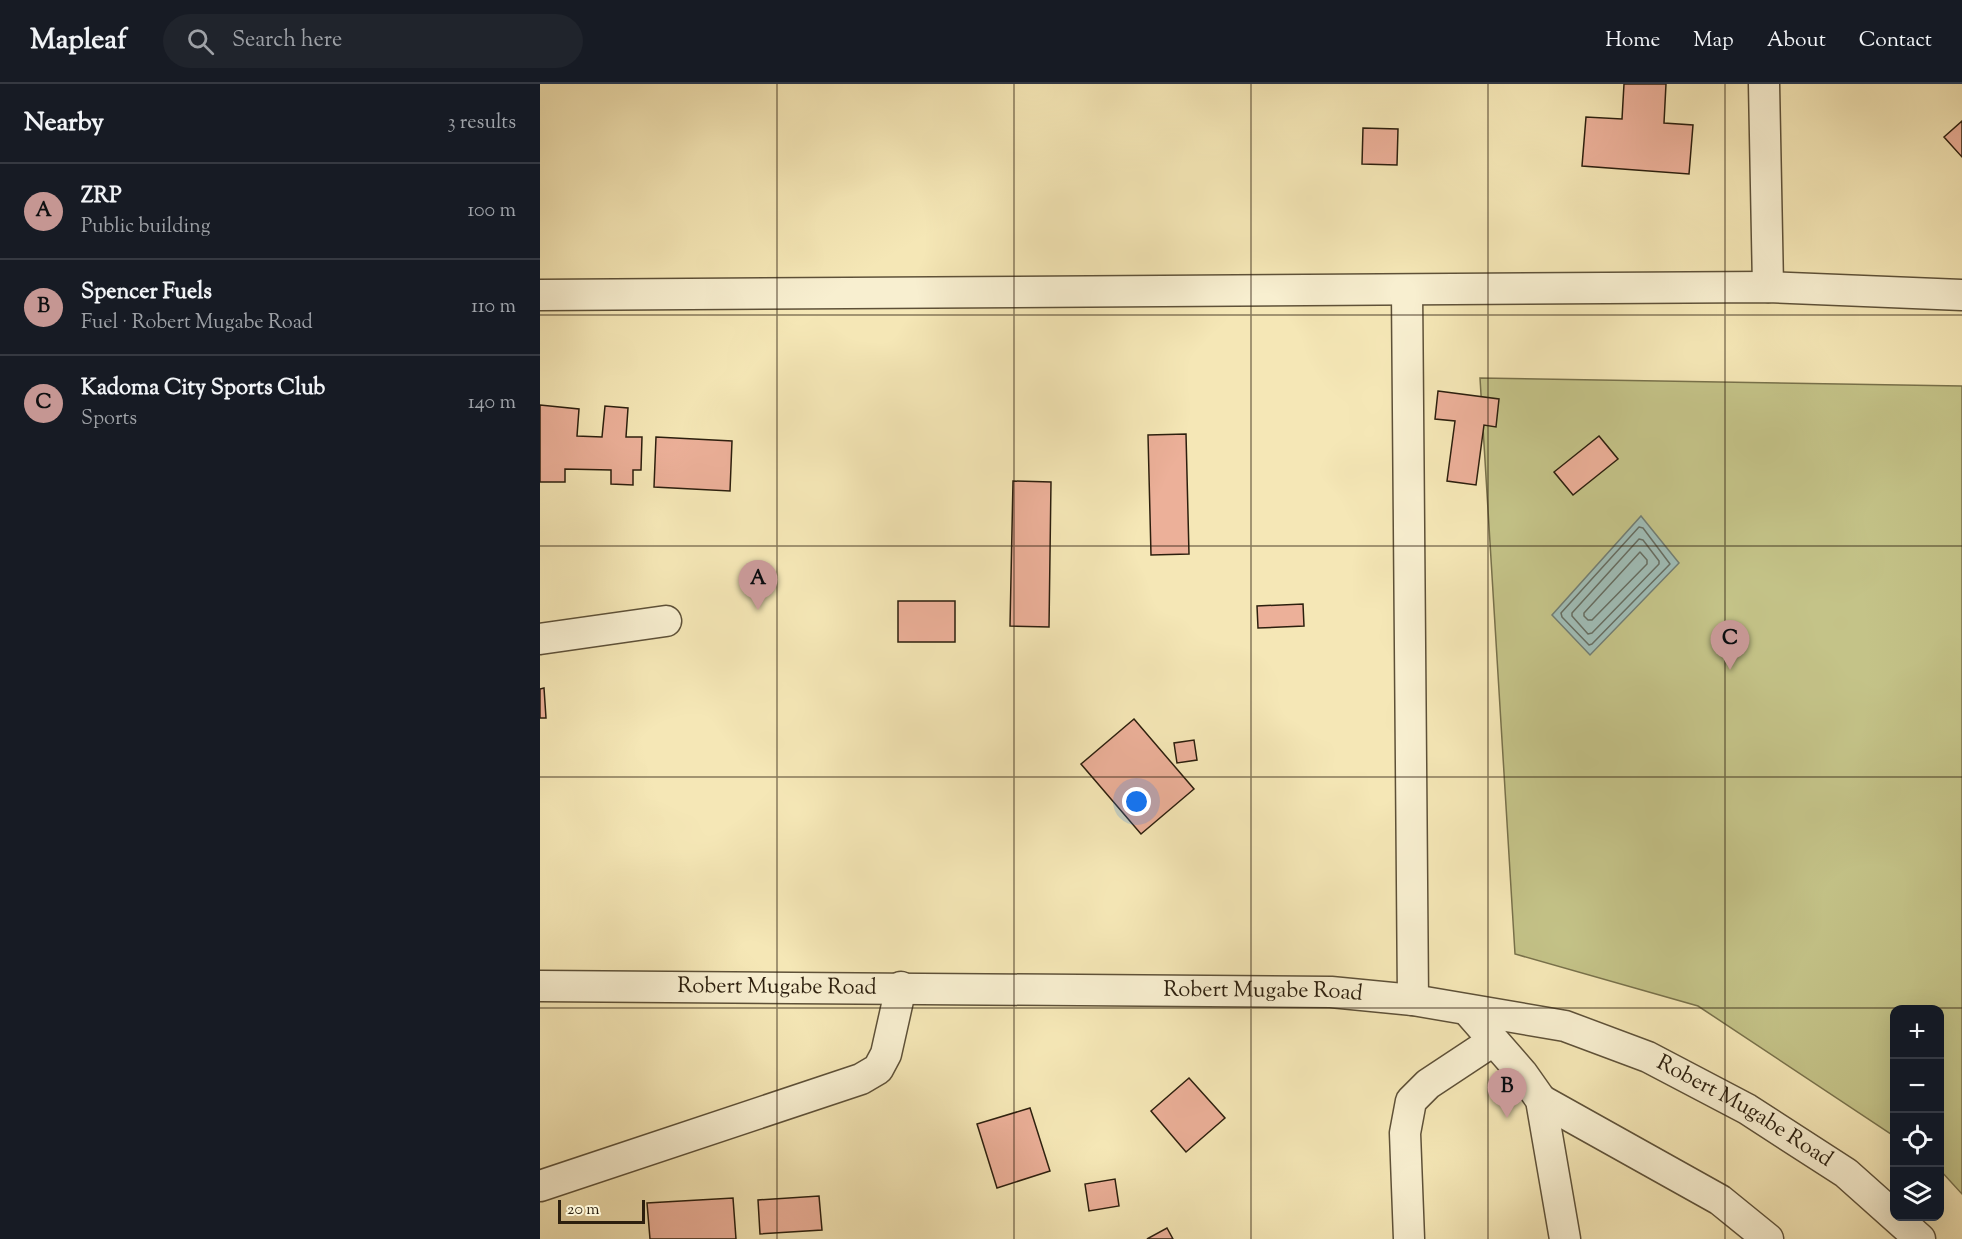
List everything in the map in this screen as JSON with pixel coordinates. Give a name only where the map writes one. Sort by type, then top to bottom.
[{"type":"street","points":[[1764,84],[1768,287]]},
{"type":"street","points":[[540,295],[1768,287],[1962,295]]},
{"type":"street","points":[[1407,290],[1413,1000]]},
{"type":"street","points":[[540,639],[666,621]]},
{"type":"street","name":"Robert Mugabe Road","points":[[540,986],[1331,992],[1413,1000],[1565,1026],[1648,1057],[1747,1109],[1846,1173],[1920,1239]]},
{"type":"street","points":[[540,1186],[861,1079],[878,1069],[886,1054],[901,987]]},
{"type":"street","points":[[1467,1010],[1522,1073],[1541,1100],[1565,1239]]},
{"type":"street","points":[[1409,1239],[1405,1133],[1411,1101],[1428,1084],[1493,1041]]},
{"type":"street","points":[[1541,1100],[1720,1200],[1768,1239]]},
{"type":"shaded area","points":[[1480,378],[1962,386],[1962,1194],[1944,1174],[1944,1005],[1890,1005],[1890,1133],[1698,1006],[1515,954]]},
{"type":"water","points":[[1641,516],[1679,563],[1590,655],[1552,615]]},
{"type":"building","points":[[1624,84],[1666,84],[1664,123],[1693,125],[1689,174],[1582,166],[1586,117],[1622,119]]},
{"type":"building","points":[[1962,121],[1962,157],[1944,137]]},
{"type":"building","points":[[1363,128],[1398,129],[1397,165],[1362,164]]},
{"type":"building","points":[[1438,391],[1499,399],[1496,427],[1484,425],[1476,485],[1447,481],[1455,421],[1435,419]]},
{"type":"building","points":[[540,405],[579,409],[577,436],[602,437],[605,406],[628,408],[626,437],[642,437],[641,470],[633,470],[633,485],[611,484],[611,470],[565,469],[565,482],[540,482]]},
{"type":"building","points":[[1186,434],[1189,554],[1151,555],[1148,435]]},
{"type":"building","points":[[1599,436],[1618,459],[1573,495],[1554,472]]},
{"type":"building","points":[[656,437],[732,441],[730,491],[654,487]]},
{"type":"building","points":[[1013,481],[1051,482],[1049,627],[1010,626]]},
{"type":"building","points":[[898,601],[955,601],[955,642],[898,642]]},
{"type":"building","points":[[1303,604],[1304,626],[1258,628],[1257,606]]},
{"type":"building","points":[[544,688],[546,718],[540,718],[540,689]]},
{"type":"building","points":[[1134,719],[1194,789],[1141,834],[1081,764]]},
{"type":"building","points":[[1194,740],[1197,760],[1177,763],[1174,743]]},
{"type":"building","points":[[1189,1078],[1225,1118],[1186,1152],[1151,1111]]},
{"type":"building","points":[[1030,1108],[1050,1171],[997,1188],[977,1124]]},
{"type":"building","points":[[1115,1179],[1119,1206],[1089,1211],[1085,1184]]},
{"type":"building","points":[[819,1196],[822,1230],[760,1234],[758,1200]]},
{"type":"building","points":[[733,1198],[736,1239],[650,1239],[647,1203]]},
{"type":"building","points":[[1167,1228],[1173,1239],[1147,1239]]},
{"type":"place","name":"ZRP","points":[[758,610]]},
{"type":"place","name":"Kadoma City Sports Club","points":[[1730,670]]},
{"type":"place","name":"Spencer Fuels","points":[[1507,1118]]}]
